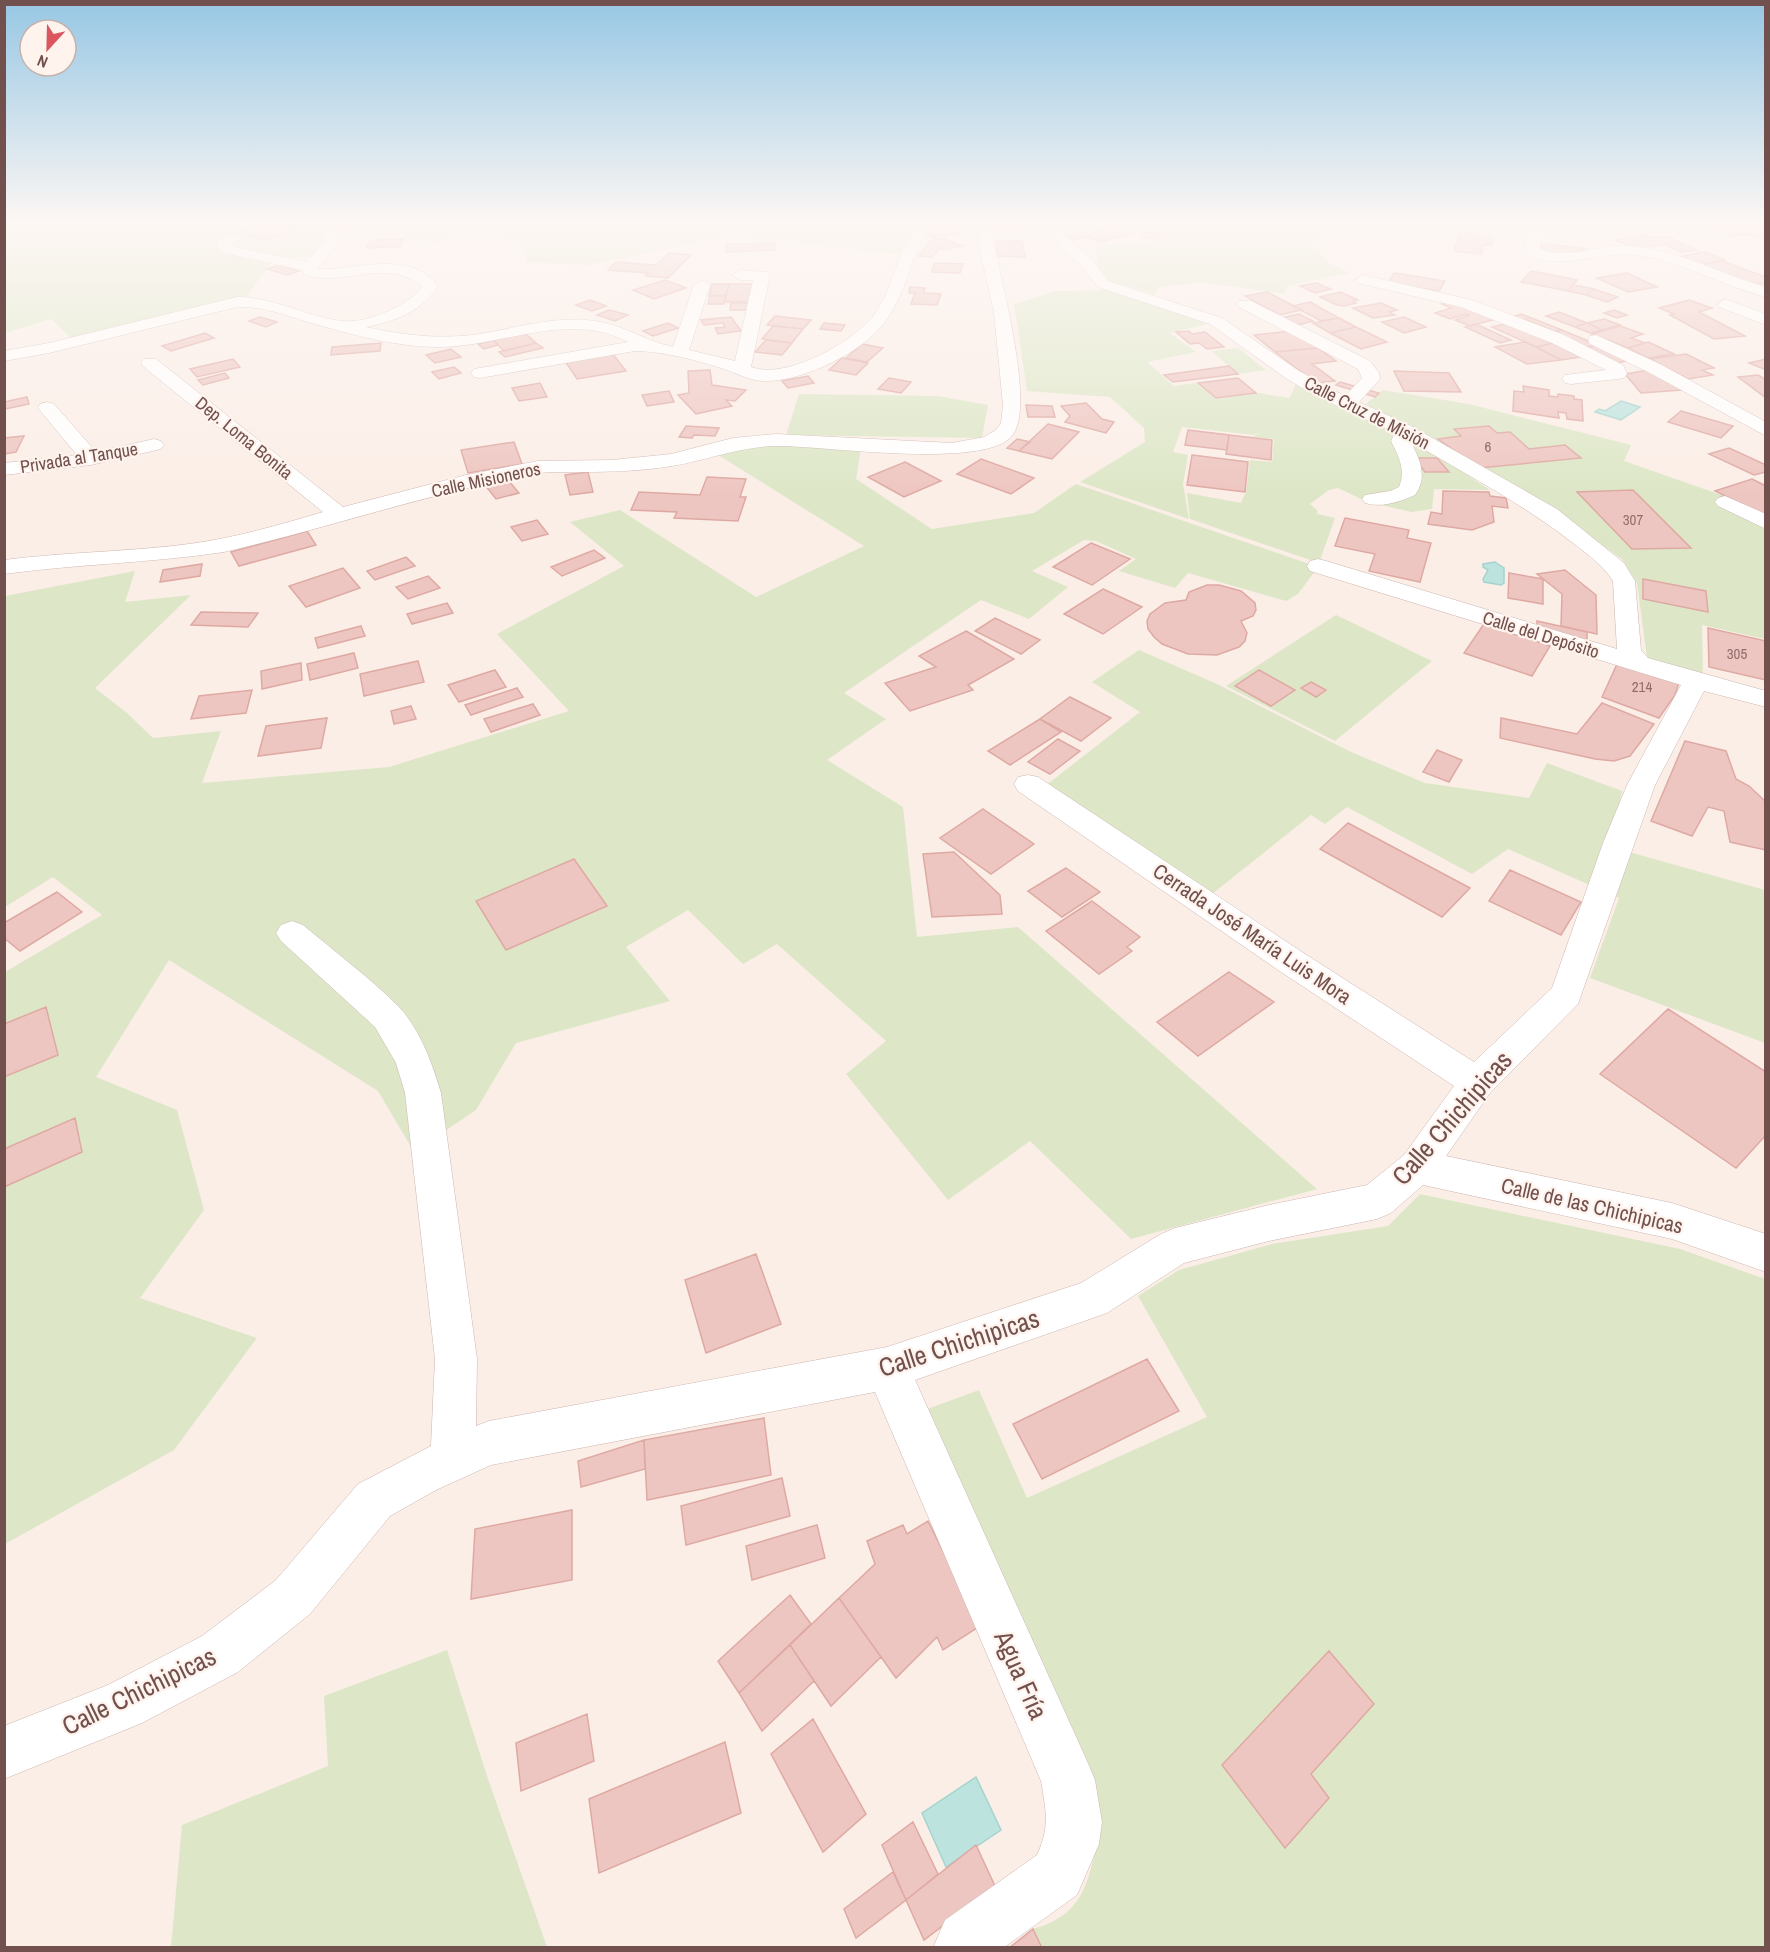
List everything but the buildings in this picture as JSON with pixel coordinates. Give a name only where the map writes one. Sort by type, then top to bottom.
[{"type":"street","points":[[4,356],[193,312]]},
{"type":"street","points":[[292,312],[390,337],[438,342],[478,340],[541,327],[583,325],[626,332],[650,346]]},
{"type":"street","points":[[340,326],[359,324],[395,312]]},
{"type":"street","points":[[680,352],[693,312]]},
{"type":"street","points":[[742,369],[754,312]]},
{"type":"street","points":[[480,373],[608,350],[650,346],[742,369],[751,374],[765,376],[790,373],[831,354],[864,335],[879,320],[883,312]]},
{"type":"street","name":"Calle Misioneros","points":[[4,567],[57,560],[187,551],[264,536],[466,481],[538,467],[612,466],[672,460],[733,444],[776,440],[952,449],[972,447],[990,442],[1004,434],[1010,423],[1012,405],[1002,312]]},
{"type":"street","name":"Calle Cruz de Misión","points":[[1192,312],[1216,321],[1293,375],[1347,404],[1406,431],[1549,514],[1593,548],[1616,568],[1624,581],[1629,651],[1639,664]]},
{"type":"street","points":[[1262,312],[1364,365],[1371,379],[1347,404]]},
{"type":"street","points":[[1489,312],[1596,357],[1617,369],[1618,374],[1571,379]]},
{"type":"street","points":[[1500,316],[1505,312]]},
{"type":"street","points":[[1522,312],[1612,346],[1766,430]]},
{"type":"street","points":[[1746,312],[1766,320]]},
{"type":"street","name":"Dep. Loma Bonita","points":[[150,363],[339,514]]},
{"type":"street","points":[[47,408],[91,459]]},
{"type":"street","points":[[1372,499],[1394,497],[1408,491],[1414,478],[1410,461],[1401,441],[1406,431]]},
{"type":"street","name":"Privada al Tanque","points":[[4,469],[91,459],[154,445]]},
{"type":"street","points":[[1725,502],[1766,523]]},
{"type":"street","name":"Calle del Depósito","points":[[1318,566],[1696,681],[1766,699]]},
{"type":"street","name":"Calle Chichipicas","points":[[4,1752],[124,1705],[220,1653],[293,1597],[374,1500],[420,1474],[489,1443],[886,1368],[1092,1299],[1175,1247],[1269,1223],[1377,1201],[1417,1167],[1477,1082],[1566,995],[1641,785],[1696,681]]},
{"type":"street","name":"Cerrada José María Luis Mora","points":[[1028,784],[1293,963],[1477,1082]]},
{"type":"street","points":[[292,933],[387,1017],[414,1063],[423,1093],[456,1359],[453,1459]]},
{"type":"street","name":"Calle de las Chichipicas","points":[[1417,1167],[1672,1221],[1766,1253]]},
{"type":"street","name":"Agua Fría","points":[[886,1368],[1063,1770],[1074,1810],[1075,1822],[1071,1844],[1057,1875],[965,1940],[962,1947]]},
{"type":"green space","points":[[5,312],[191,312],[72,339],[51,319],[5,333]]},
{"type":"green space","points":[[1015,312],[1177,312],[1207,324],[1170,333],[1196,352],[1147,362],[1174,386],[1196,383],[1216,399],[1259,393],[1289,398],[1296,384],[1411,438],[1490,490],[1434,489],[1432,509],[1412,512],[1367,502],[1338,488],[1329,490],[1310,504],[1317,510],[1317,514],[1335,518],[1319,563],[1190,519],[1187,493],[1241,503],[1246,492],[1250,460],[1272,462],[1274,439],[1252,437],[1261,432],[1253,435],[1182,427],[1173,452],[1188,455],[1183,484],[1189,519],[1080,482],[1145,442],[1144,428],[1110,397],[1027,391]]},
{"type":"green space","points":[[1238,348],[1266,370],[1238,374],[1211,351]]},
{"type":"green space","points":[[1383,390],[1469,404],[1631,445],[1624,461],[1733,499],[1765,515],[1765,639],[1702,625],[1703,678],[1647,659],[1637,583],[1622,559],[1555,512],[1366,404]]},
{"type":"green space","points":[[799,394],[937,396],[988,405],[982,438],[786,435]]},
{"type":"green space","points":[[773,444],[861,448],[856,479],[932,529],[1034,513],[1076,484],[1318,567],[1298,594],[1286,601],[1188,573],[1175,588],[1119,571],[1136,559],[1096,541],[1084,540],[1032,571],[1068,587],[1029,619],[981,600],[844,693],[886,719],[827,760],[903,807],[917,937],[1018,927],[1317,1189],[1131,1239],[1030,1141],[948,1200],[846,1074],[886,1041],[777,944],[743,964],[688,910],[626,947],[670,1001],[516,1043],[476,1110],[414,1152],[378,1091],[169,960],[96,1077],[177,1110],[204,1210],[140,1298],[257,1338],[174,1450],[5,1544],[5,1187],[82,1152],[75,1118],[5,1149],[5,1077],[58,1054],[46,1007],[5,1024],[5,972],[102,915],[53,877],[5,907],[5,596],[135,571],[125,602],[191,595],[95,688],[127,713],[153,738],[221,731],[202,783],[389,767],[569,711],[497,634],[624,566],[570,522],[620,510],[756,597],[864,546],[715,453]],"holes":[[[574,859],[606,906],[506,950],[476,901]]]},
{"type":"green space","points":[[1336,615],[1432,661],[1335,741],[1226,686]]},
{"type":"green space","points":[[1139,650],[1217,684],[1351,752],[1425,783],[1529,798],[1547,763],[1622,791],[1611,847],[1765,890],[1765,1043],[1590,978],[1619,898],[1508,849],[1472,874],[1347,807],[1325,824],[1311,815],[1207,898],[1045,786],[1140,712],[1092,682]]},
{"type":"green space","points":[[1420,1194],[1680,1249],[1765,1279],[1765,1947],[1042,1947],[1033,1929],[1062,1916],[1072,1908],[1090,1873],[1097,1843],[922,1411],[979,1390],[1027,1498],[1207,1417],[1138,1296],[1179,1270],[1272,1244],[1388,1226]]},
{"type":"green space","points":[[447,1650],[488,1779],[547,1947],[171,1947],[182,1825],[328,1766],[324,1696]]},
{"type":"water","points":[[1621,401],[1640,407],[1621,420],[1595,412],[1599,409],[1605,411]]},
{"type":"water","points":[[1495,562],[1504,568],[1504,583],[1501,585],[1484,582],[1483,579],[1488,570],[1483,567],[1483,564]]},
{"type":"water","points":[[976,1777],[1001,1830],[946,1867],[922,1813]]}]
